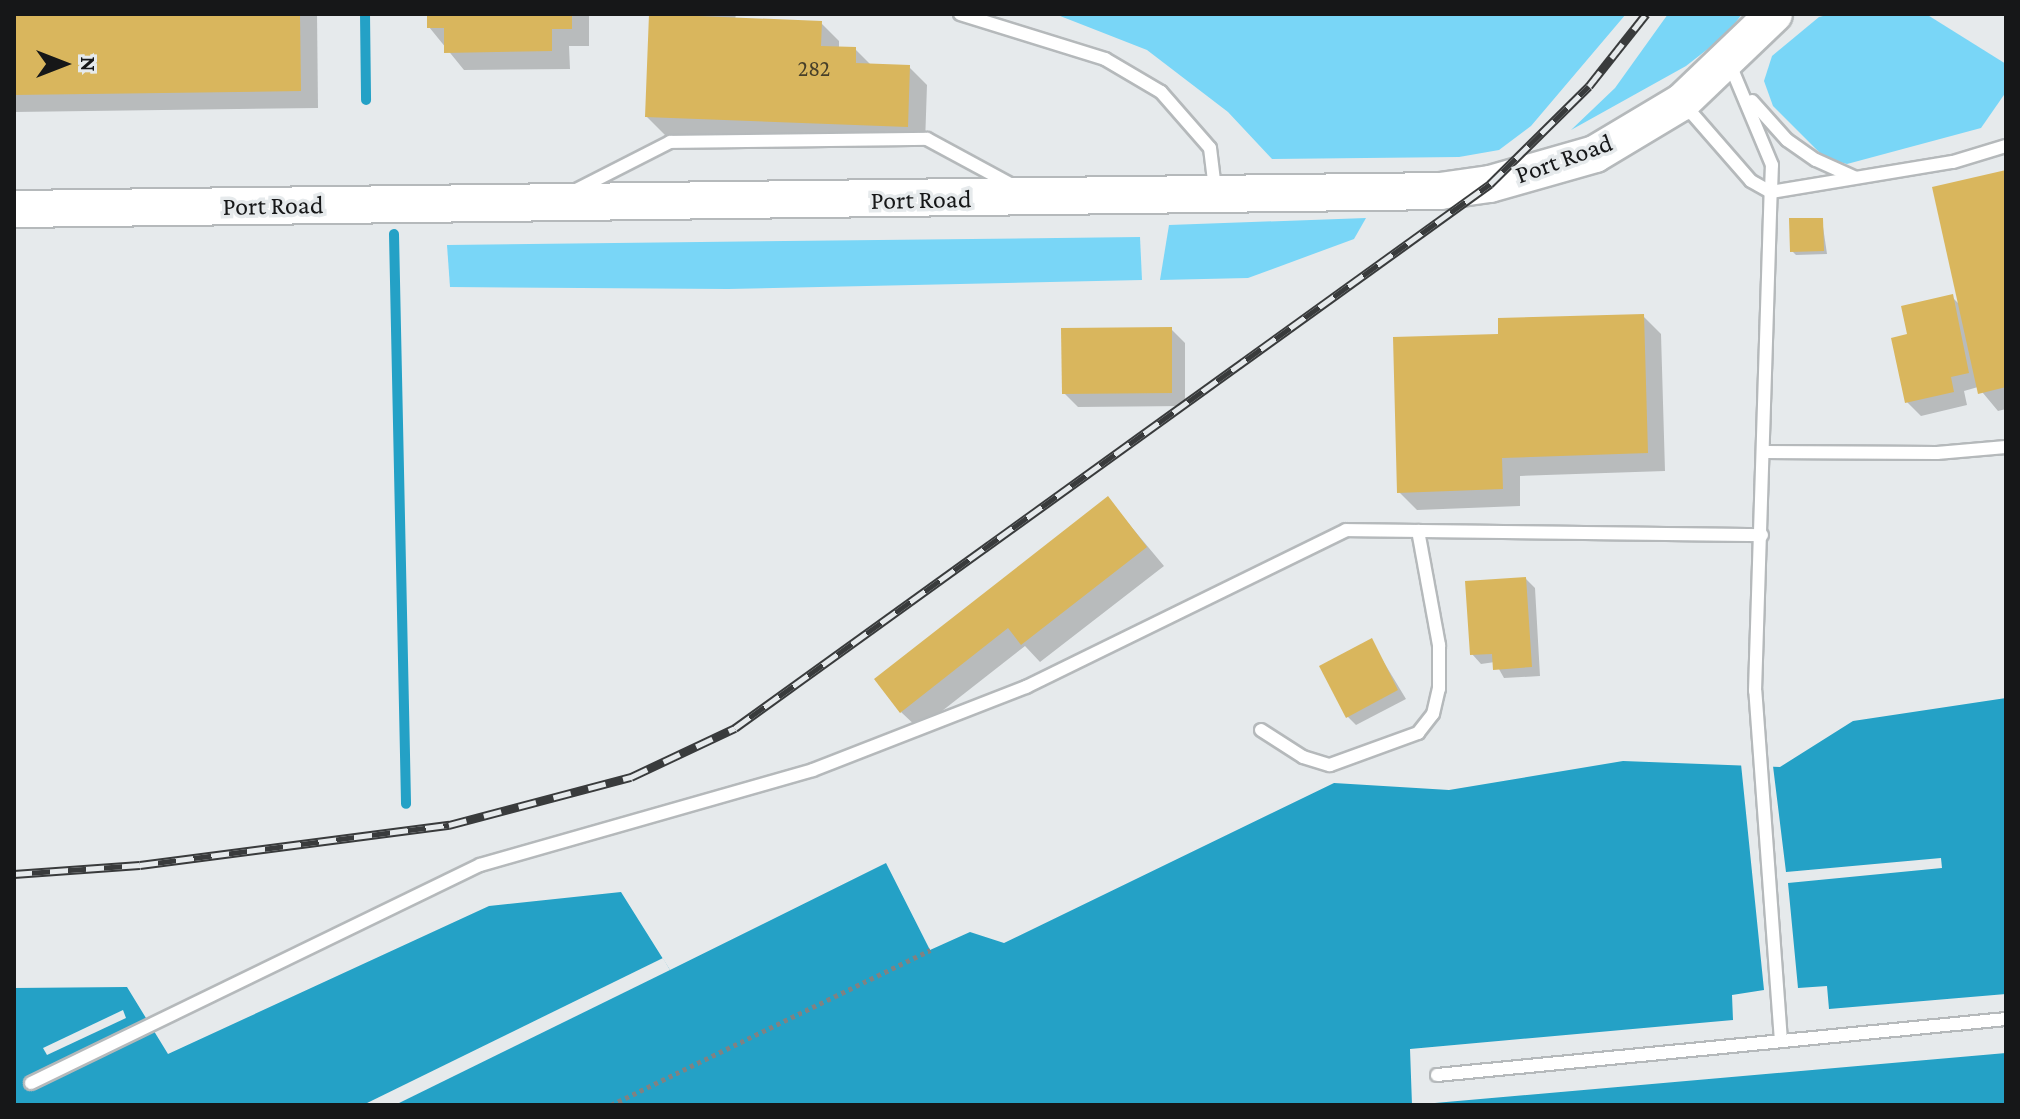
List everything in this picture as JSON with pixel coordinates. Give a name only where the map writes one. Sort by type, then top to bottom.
[{"type":"main road","name":"Port Road","points":[[14,209],[1216,197],[1440,191],[1490,184],[1595,154],[1682,102],[1774,14]]},
{"type":"lane","points":[[960,14],[1105,59],[1161,92],[1210,148],[1216,197]]},
{"type":"lane","points":[[1727,59],[1747,96],[1772,165],[1755,691],[1781,1041]]},
{"type":"lane","points":[[1747,96],[1787,140],[1816,160],[1856,177]]},
{"type":"lane","points":[[1682,102],[1751,181],[1771,192],[1953,162],[2006,146]]},
{"type":"lane","points":[[549,203],[670,142],[897,139],[927,139],[1037,198]]},
{"type":"lane","points":[[1765,452],[1937,453],[2006,447]]},
{"type":"lane","points":[[31,1083],[480,865],[813,770],[1026,687],[1346,530],[1762,535]]},
{"type":"lane","points":[[1261,730],[1303,757],[1330,765],[1418,733],[1433,714],[1439,645],[1418,531]]},
{"type":"lane","points":[[1437,1075],[2006,1019]]},
{"type":"path","points":[[611,1105],[930,950]]},
{"type":"shaded area","points":[[1055,14],[1626,14],[1531,126],[1499,150],[1459,157],[1272,159],[1228,112],[1147,50]]},
{"type":"shaded area","points":[[1668,14],[1742,14],[1727,34],[1686,66],[1571,130],[1615,88]]},
{"type":"shaded area","points":[[1831,14],[1926,14],[2006,64],[2006,92],[1981,128],[1847,164],[1825,158],[1773,106],[1764,81],[1772,56],[1819,17]]},
{"type":"shaded area","points":[[1366,218],[1354,239],[1248,278],[1160,280],[1169,225]]},
{"type":"shaded area","points":[[1140,237],[1142,280],[728,289],[450,287],[447,245]]},
{"type":"shaded area","points":[[2006,698],[2006,1105],[14,1105],[14,988],[127,987],[168,1054],[489,906],[621,892],[670,970],[886,863],[930,950],[970,932],[1004,943],[1334,783],[1449,790],[1623,761],[1780,767],[1853,721]]},
{"type":"pier","points":[[1741,764],[1773,766],[1786,872],[1941,858],[1942,868],[1788,883],[1798,988],[1827,986],[1829,1009],[2006,994],[2006,1053],[1412,1105],[1410,1049],[1733,1020],[1732,995],[1764,990]]},
{"type":"pier","points":[[663,958],[670,970],[395,1105],[363,1105]]},
{"type":"pier","points":[[123,1010],[126,1018],[47,1055],[43,1048]]},
{"type":"building","points":[[14,14],[300,14],[301,91],[14,95]]},
{"type":"building","points":[[427,14],[572,14],[572,29],[552,29],[552,51],[444,53],[444,28],[427,28]]},
{"type":"building","points":[[649,14],[822,21],[821,46],[856,47],[856,63],[910,65],[908,127],[645,117]]},
{"type":"building","points":[[2006,170],[2006,387],[1978,394],[1932,187]]},
{"type":"building","points":[[1789,218],[1823,218],[1824,251],[1790,252]]},
{"type":"building","points":[[1953,294],[1969,373],[1951,377],[1954,392],[1905,403],[1891,338],[1907,334],[1901,306]]},
{"type":"building","points":[[1644,314],[1648,453],[1502,458],[1503,489],[1397,493],[1393,337],[1498,334],[1498,318]]},
{"type":"building","points":[[1172,327],[1172,393],[1062,394],[1061,328]]},
{"type":"building","points":[[1108,496],[1147,547],[1021,645],[1008,628],[900,713],[874,679]]},
{"type":"building","points":[[1526,577],[1532,667],[1493,670],[1492,654],[1470,655],[1465,581]]},
{"type":"building","points":[[1372,638],[1398,690],[1346,718],[1319,666]]},
{"type":"waterway","points":[[365,14],[366,100]]},
{"type":"waterway","points":[[394,234],[406,804]]},
{"type":"railway","points":[[14,874],[140,865],[449,825],[631,777],[735,728],[1490,184],[1589,86],[1646,14]]}]
